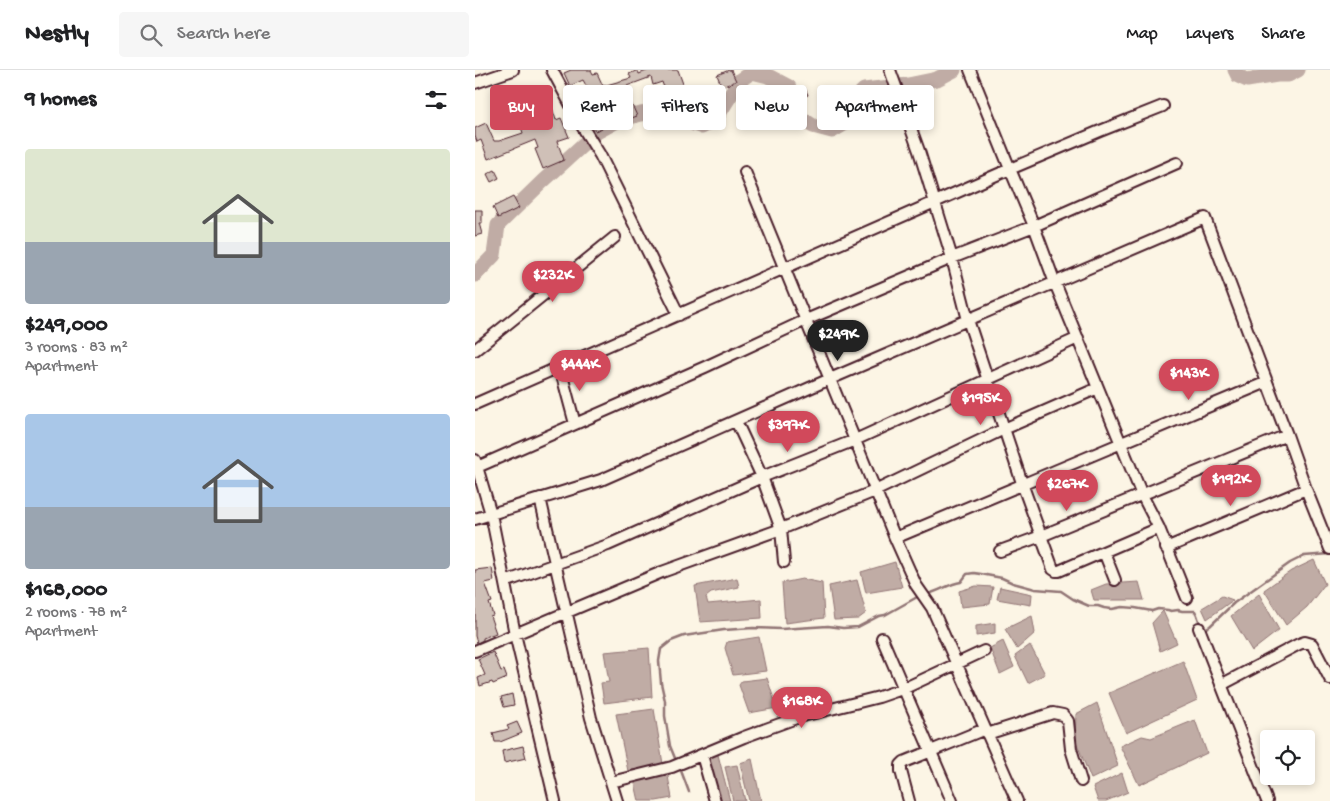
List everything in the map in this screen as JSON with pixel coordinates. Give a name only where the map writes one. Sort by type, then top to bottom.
[{"type":"street","points":[[475,83],[513,70]]},
{"type":"street","points":[[552,70],[600,155],[679,315]]},
{"type":"street","points":[[971,70],[1077,338],[1187,598]]},
{"type":"street","points":[[891,74],[919,151],[987,379],[1053,569],[1059,571],[1159,528]]},
{"type":"street","points":[[475,404],[1010,169],[1163,106]]},
{"type":"street","points":[[555,801],[515,634],[491,514],[476,465],[705,367],[806,320],[952,258],[1034,226],[1177,163]]},
{"type":"street","points":[[745,172],[895,538],[916,585],[932,608],[1017,801]]},
{"type":"street","points":[[475,519],[601,480],[830,379],[1205,218],[1330,549]]},
{"type":"street","points":[[475,350],[615,237]]},
{"type":"street","points":[[505,582],[608,545],[762,477],[855,440],[1077,338]]},
{"type":"street","points":[[560,368],[575,424]]},
{"type":"street","points":[[895,538],[1267,382]]},
{"type":"street","points":[[475,651],[662,572],[781,529],[875,490],[1004,429],[1098,388]]},
{"type":"street","points":[[736,421],[762,477],[781,529],[784,562]]},
{"type":"street","points":[[1000,550],[1041,536],[1287,435]]},
{"type":"street","points":[[1166,548],[1306,489]]},
{"type":"street","points":[[540,498],[591,718],[617,801]]},
{"type":"street","points":[[1104,552],[1115,580]]},
{"type":"street","points":[[1199,628],[1267,801]]},
{"type":"street","points":[[882,638],[953,801]]},
{"type":"street","points":[[1221,685],[1305,642],[1312,644],[1330,679]]},
{"type":"street","points":[[611,782],[672,767],[799,717],[879,697],[905,688],[984,651]]},
{"type":"street","points":[[909,801],[901,771],[901,765],[904,762],[931,750],[1053,713],[1063,715],[1068,721],[1071,749],[1081,781]]},
{"type":"street","points":[[702,756],[715,801]]},
{"type":"shaded area","points":[[1314,560],[1325,584],[1307,607],[1286,625],[1264,590],[1291,571]]},
{"type":"shaded area","points":[[895,562],[902,587],[866,593],[861,572]]},
{"type":"shaded area","points":[[737,578],[739,587],[711,593],[706,597],[708,604],[761,599],[762,618],[700,622],[695,586]]},
{"type":"shaded area","points":[[802,579],[822,583],[824,618],[785,623],[782,583]]},
{"type":"shaded area","points":[[857,580],[866,613],[858,619],[834,620],[829,586]]},
{"type":"shaded area","points":[[1139,582],[1144,600],[1094,600],[1091,590],[1106,584]]},
{"type":"shaded area","points":[[976,586],[993,587],[990,604],[961,607],[959,591]]},
{"type":"shaded area","points":[[1000,587],[1032,594],[1031,605],[997,599]]},
{"type":"shaded area","points":[[1259,594],[1279,630],[1252,651],[1231,616]]},
{"type":"shaded area","points":[[1222,596],[1233,600],[1207,619],[1202,608]]},
{"type":"shaded area","points":[[1163,611],[1177,643],[1160,651],[1152,623]]},
{"type":"shaded area","points":[[1032,616],[1035,633],[1017,649],[1005,629]]},
{"type":"shaded area","points":[[995,623],[995,633],[976,636],[976,626]]},
{"type":"shaded area","points":[[759,637],[766,671],[733,675],[725,648],[727,642]]},
{"type":"shaded area","points":[[1003,641],[1014,667],[1000,674],[990,648]]},
{"type":"shaded area","points":[[1030,645],[1045,674],[1028,683],[1015,656]]},
{"type":"shaded area","points":[[649,648],[652,697],[604,703],[601,683],[609,682],[604,652]]},
{"type":"shaded area","points":[[1183,661],[1197,700],[1126,733],[1109,693]]},
{"type":"shaded area","points":[[767,678],[777,708],[749,713],[739,685],[742,681]]},
{"type":"shaded area","points":[[1097,703],[1118,766],[1091,779],[1075,739],[1076,714]]},
{"type":"shaded area","points":[[654,709],[663,764],[628,771],[616,714]]},
{"type":"shaded area","points":[[1195,720],[1207,753],[1139,785],[1120,746],[1142,736],[1151,738]]},
{"type":"shaded area","points":[[717,751],[730,801],[717,801],[706,754]]},
{"type":"shaded area","points":[[752,759],[761,801],[749,801],[740,763]]},
{"type":"shaded area","points":[[737,765],[745,801],[733,801],[725,767]]},
{"type":"shaded area","points":[[667,771],[672,798],[656,801],[639,801],[634,779]]},
{"type":"shaded area","points":[[1122,773],[1128,792],[1106,801],[1098,801],[1093,787]]},
{"type":"building","points":[[571,70],[591,70],[593,74],[597,73],[603,85],[586,85],[583,80],[570,85],[564,73]]},
{"type":"building","points":[[638,70],[639,74],[649,70],[678,70],[683,85],[663,85],[662,82],[653,85],[651,77],[629,85],[606,85],[631,78],[629,74]]},
{"type":"building","points":[[731,70],[736,81],[726,85],[721,85],[717,75]]},
{"type":"building","points":[[633,107],[637,116],[633,118]]},
{"type":"building","points":[[553,110],[556,120],[561,118],[563,130],[566,130],[569,137],[557,141],[564,160],[543,169],[535,149],[538,148],[535,140],[488,159],[481,140],[477,142],[475,128],[486,123],[494,141],[523,133],[522,130],[553,130]]},
{"type":"building","points":[[495,170],[499,178],[491,182],[487,174]]},
{"type":"building","points":[[513,197],[519,208],[498,218],[493,207]]},
{"type":"building","points":[[475,210],[482,210],[482,223],[479,223],[482,234],[475,236]]},
{"type":"building","points":[[492,568],[494,581],[485,583],[492,602],[489,603],[493,615],[490,616],[496,633],[483,638],[483,640],[477,643],[475,636],[475,570]]},
{"type":"building","points":[[493,652],[501,671],[504,670],[507,678],[493,684],[492,682],[480,686],[478,678],[485,675],[478,659]]},
{"type":"building","points":[[512,694],[514,705],[504,707],[501,697]]},
{"type":"building","points":[[517,722],[522,733],[500,742],[495,742],[493,733],[509,729],[507,726]]},
{"type":"building","points":[[523,746],[526,758],[504,763],[502,751]]},
{"type":"waterway","points":[[475,275],[494,255],[498,225],[597,132],[619,120],[663,110],[681,114],[694,124],[702,127],[715,120],[740,80],[752,72],[768,76],[789,87],[794,98],[794,108],[801,118],[813,126],[832,131],[844,124],[850,103],[864,90],[908,85],[937,79],[954,70]]},
{"type":"waterway","points":[[1235,70],[1238,76],[1247,80],[1288,75],[1298,70]]},
{"type":"waterway","points":[[927,594],[961,582],[967,574],[974,573],[1002,578],[1035,589],[1061,591],[1089,606],[1112,609],[1122,607],[1135,608],[1152,611],[1158,609],[1195,611],[1201,626],[1206,628],[1234,603],[1290,563],[1304,556],[1330,554]]},
{"type":"waterway","points":[[677,763],[670,746],[659,661],[661,649],[671,641],[684,636],[724,630],[828,626],[858,627],[879,616],[885,615],[919,596]]},
{"type":"waterway","points":[[680,768],[689,792]]}]
